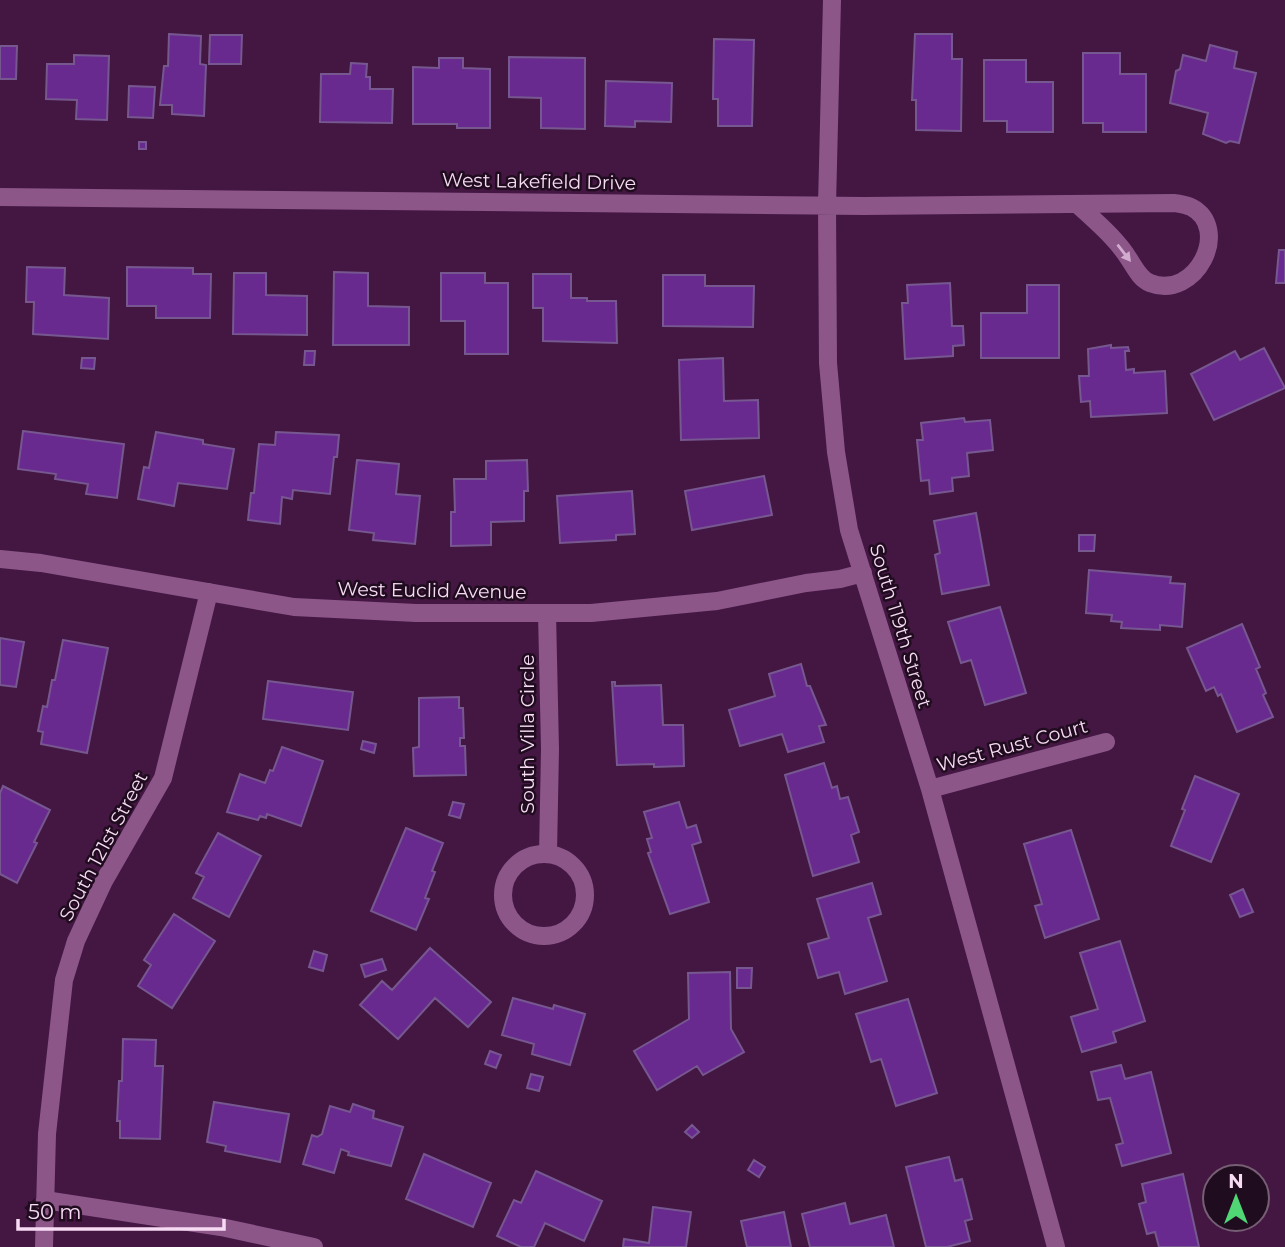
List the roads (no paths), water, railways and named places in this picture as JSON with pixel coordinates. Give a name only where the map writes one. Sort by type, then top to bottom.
[{"type":"street","name":"South 119th Street","points":[[832,0],[827,205],[828,363],[838,465],[849,530],[930,789],[1056,1247]]},
{"type":"street","name":"West Lakefield Drive","points":[[0,197],[827,205],[1077,204],[1145,201],[1191,207],[1205,219],[1207,252],[1197,272],[1182,282],[1151,284],[1140,276],[1126,254],[1077,204]]},
{"type":"street","name":"West Euclid Avenue","points":[[0,559],[294,607],[416,614],[591,614],[717,601],[863,573]]},
{"type":"street","name":"South 121st Street","points":[[44,1247],[47,1134],[64,980],[76,941],[104,881],[163,778],[209,592]]},
{"type":"street","name":"South Villa Circle","points":[[547,614],[550,749],[548,854]]},
{"type":"street","name":"West Rust Court","points":[[930,789],[1106,742]]},
{"type":"street","points":[[548,854],[572,864],[585,887],[585,901],[581,914],[573,925],[550,937],[536,937],[523,932],[512,922],[502,897],[504,883],[515,866],[533,855],[548,854]]},
{"type":"street","points":[[45,1200],[221,1227],[314,1247]]}]
